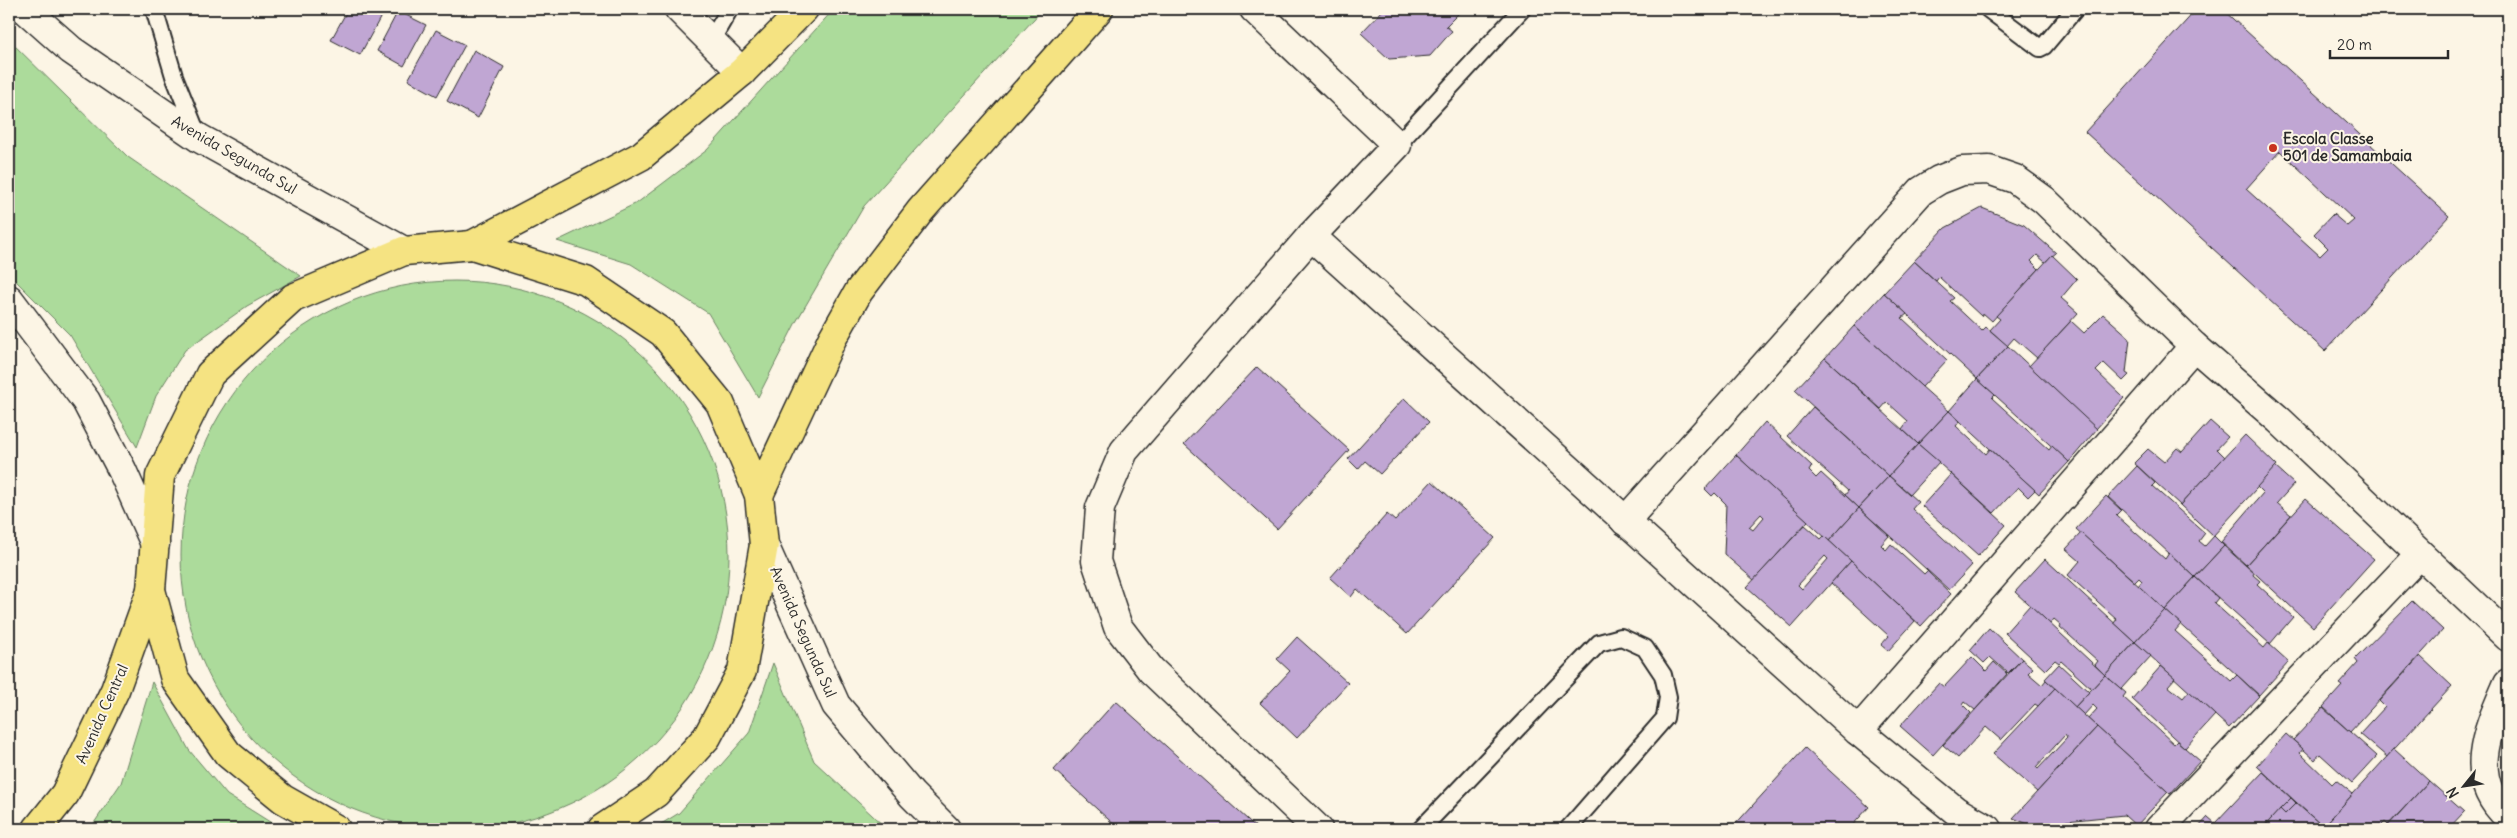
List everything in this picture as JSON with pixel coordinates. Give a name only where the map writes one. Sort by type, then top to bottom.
[{"type":"main road","points":[[472,245],[641,156],[742,72],[804,9]]},
{"type":"main road","points":[[758,495],[832,339],[859,291],[921,210],[1099,9]]},
{"type":"main road","points":[[336,829],[283,799],[228,754],[175,679],[151,590],[160,476],[210,374],[293,298],[404,251],[472,245],[586,281],[663,332],[720,403],[758,495],[764,545],[742,671],[707,737],[656,793],[602,829]]},
{"type":"main road","name":"Avenida Central","points":[[37,829],[65,794],[115,690],[151,590]]},
{"type":"street","name":"Avenida Segunda Sul","points":[[25,9],[71,50],[199,138],[404,251]]},
{"type":"street","points":[[678,9],[742,72]]},
{"type":"street","points":[[1254,9],[1397,145],[1311,236],[1124,451],[1100,508],[1096,561],[1118,627],[1150,670],[1318,829]]},
{"type":"street","points":[[1625,520],[1921,191],[1940,180],[1962,171],[1989,170],[2015,179],[2044,200],[2194,346],[2279,420],[2419,555],[2508,637]]},
{"type":"street","points":[[1311,236],[1858,731],[1956,811],[1988,829]]},
{"type":"street","points":[[9,299],[86,401],[122,470],[155,544]]},
{"type":"street","points":[[1858,731],[2194,346]]},
{"type":"street","name":"Avenida Segunda Sul","points":[[764,545],[836,705],[912,795],[946,829]]},
{"type":"street","points":[[2159,829],[2419,555]]},
{"type":"street","points":[[2508,683],[2488,730],[2483,760],[2487,784],[2502,812],[2508,817]]},
{"type":"lane","points":[[154,9],[174,76],[199,138]]},
{"type":"lane","points":[[1397,145],[1522,9]]},
{"type":"lane","points":[[1988,9],[2040,48],[2044,46],[2075,9]]},
{"type":"lane","points":[[711,41],[729,10]]},
{"type":"lane","points":[[1421,829],[1599,643],[1621,637],[1645,648],[1663,675],[1668,697],[1665,718],[1568,829]]},
{"type":"green space","points":[[834,9],[1043,9],[864,206],[796,322],[758,397],[708,313],[631,264],[557,241],[637,203],[707,150]]},
{"type":"green space","points":[[9,40],[128,157],[301,276],[247,306],[185,350],[156,396],[137,447],[70,335],[9,274]]},
{"type":"green space","points":[[455,281],[482,282],[508,286],[560,302],[584,313],[607,327],[649,361],[683,403],[697,426],[708,450],[724,502],[728,528],[728,582],[724,608],[708,660],[697,684],[683,707],[649,749],[607,783],[584,797],[560,808],[508,824],[482,828],[455,829],[428,828],[402,824],[350,808],[326,797],[303,783],[261,749],[227,707],[213,684],[202,660],[186,608],[182,582],[181,555],[182,528],[186,502],[202,450],[213,426],[227,403],[261,361],[303,327],[326,313],[350,302],[402,286],[428,282]]},
{"type":"green space","points":[[773,663],[814,761],[887,829],[653,829],[679,813],[749,733]]},
{"type":"green space","points":[[152,682],[189,750],[227,795],[281,829],[90,829],[121,783]]},
{"type":"building","points":[[348,9],[385,9],[360,55],[331,40]]},
{"type":"building","points":[[1384,9],[1463,9],[1446,26],[1452,31],[1430,56],[1389,59],[1361,33]]},
{"type":"building","name":"Escola Classe 501 de Samambaia","points":[[2197,9],[2222,9],[2449,216],[2325,351],[2085,132]],"holes":[[[2280,151],[2354,220],[2347,226],[2333,214],[2314,234],[2328,248],[2320,256],[2246,189]]]},
{"type":"building","points":[[398,11],[426,25],[404,66],[377,51]]},
{"type":"building","points":[[436,30],[465,45],[437,96],[408,80]]},
{"type":"building","points":[[474,50],[504,67],[478,118],[447,101]]},
{"type":"building","points":[[1982,208],[2024,225],[2056,253],[2045,262],[2037,255],[2031,261],[2039,269],[1992,321],[1983,313],[1981,316],[1939,277],[1936,281],[1914,261],[1945,228]]},
{"type":"building","points":[[2052,255],[2077,279],[2061,298],[2078,313],[2037,358],[2014,338],[2007,346],[1990,330],[2000,319],[1996,316]]},
{"type":"building","points":[[1914,261],[1954,298],[1950,301],[1982,331],[1986,327],[2008,346],[1977,379],[1884,293]]},
{"type":"building","points":[[1884,293],[1907,314],[1902,318],[1947,360],[1922,387],[1854,326]]},
{"type":"building","points":[[2103,314],[2130,338],[2126,373],[2129,375],[2123,381],[2104,363],[2096,371],[2124,398],[2096,429],[2029,366],[2071,321],[2084,333]]},
{"type":"building","points":[[1854,326],[1949,411],[1918,444],[1902,429],[1908,421],[1887,402],[1881,409],[1825,358]]},
{"type":"building","points":[[2008,346],[2097,429],[2069,462],[1977,379]]},
{"type":"building","points":[[1825,358],[1918,444],[1889,476],[1795,390]]},
{"type":"building","points":[[1257,367],[1349,450],[1277,529],[1184,444]]},
{"type":"building","points":[[1977,379],[1995,395],[1992,398],[2049,450],[2052,446],[2069,462],[2039,494],[1949,411]]},
{"type":"building","points":[[1404,398],[1429,422],[1380,474],[1365,461],[1358,469],[1348,459]]},
{"type":"building","points":[[1813,407],[1889,476],[1859,508],[1845,495],[1848,491],[1787,436]]},
{"type":"building","points":[[1949,411],[1960,421],[1956,426],[1986,454],[1990,449],[2035,490],[2028,497],[2018,487],[1994,513],[1918,444]]},
{"type":"building","points":[[2210,421],[2228,437],[2217,449],[2225,457],[2180,505],[2134,463],[2148,449],[2164,462],[2177,448],[2182,452]]},
{"type":"building","points":[[1765,422],[1812,466],[1809,471],[1816,478],[1821,473],[1859,508],[1829,541],[1736,455]]},
{"type":"building","points":[[2245,435],[2277,466],[2213,536],[2180,505]]},
{"type":"building","points":[[1918,444],[1939,462],[1910,494],[1889,476]]},
{"type":"building","points":[[1736,455],[1808,521],[1754,580],[1724,554],[1726,504],[1715,493],[1712,496],[1705,489]],"holes":[[[1761,514],[1764,517],[1753,530],[1749,527]]]},
{"type":"building","points":[[2137,466],[2155,483],[2152,486],[2205,533],[2199,541],[2205,546],[2214,536],[2224,546],[2195,577],[2108,497]]},
{"type":"building","points":[[2275,467],[2294,484],[2277,503],[2291,515],[2246,565],[2221,542],[2263,493],[2257,487]]},
{"type":"building","points":[[1951,474],[2006,525],[1978,556],[1922,506]]},
{"type":"building","points":[[1889,476],[1918,502],[1912,509],[1972,565],[1949,590],[1859,508]]},
{"type":"building","points":[[1432,481],[1495,538],[1407,634],[1357,589],[1351,597],[1330,578],[1387,514],[1395,521]]},
{"type":"building","points":[[2106,496],[2121,510],[2116,515],[2165,559],[2169,553],[2195,577],[2165,610],[2138,586],[2142,581],[2139,578],[2135,582],[2076,529]]},
{"type":"building","points":[[2306,499],[2374,559],[2313,627],[2246,565]]},
{"type":"building","points":[[1859,508],[1889,536],[1881,545],[1886,550],[1891,544],[1924,574],[1927,571],[1951,594],[1921,626],[1829,541]]},
{"type":"building","points":[[1805,525],[1821,539],[1824,536],[1851,561],[1792,627],[1747,587]],"holes":[[[1825,556],[1828,559],[1802,589],[1798,585]]]},
{"type":"building","points":[[2081,533],[2165,610],[2135,642],[2114,623],[2117,619],[2068,575],[2080,561],[2066,549]]},
{"type":"building","points":[[2224,546],[2254,573],[2253,575],[2260,581],[2257,584],[2293,617],[2270,644],[2195,577]]},
{"type":"building","points":[[2045,559],[2135,642],[2105,675],[2095,665],[2098,661],[2060,627],[2061,625],[2054,619],[2050,624],[2015,592]]},
{"type":"building","points":[[1851,561],[1915,621],[1888,651],[1881,645],[1889,636],[1831,583]]},
{"type":"building","points":[[2195,577],[2218,598],[2214,603],[2264,648],[2268,643],[2289,662],[2259,695],[2165,610]]},
{"type":"building","points":[[2412,601],[2443,630],[2350,732],[2323,707],[2342,686],[2339,684],[2358,663],[2355,659]]},
{"type":"building","points":[[2030,605],[2105,675],[2092,689],[2061,661],[2059,663],[2055,660],[2045,670],[2005,633]]},
{"type":"building","points":[[2165,610],[2181,624],[2175,631],[2231,681],[2237,675],[2259,696],[2229,728],[2135,642]]},
{"type":"building","points":[[1989,628],[2022,659],[2008,673],[1990,657],[1984,663],[1970,650]]},
{"type":"building","points":[[1297,637],[1348,683],[1297,738],[1260,703],[1290,671],[1277,659]]},
{"type":"building","points":[[2135,642],[2151,656],[2121,689],[2105,675]]},
{"type":"building","points":[[2420,656],[2452,686],[2387,757],[2360,734],[2385,707],[2379,701]]},
{"type":"building","points":[[1972,657],[1986,671],[1994,662],[2007,674],[1975,710],[1965,702],[1963,705],[1971,713],[1933,755],[1900,726],[1939,683],[1944,687]]},
{"type":"building","points":[[2022,659],[2033,668],[2028,673],[2042,685],[2046,680],[2055,688],[2038,706],[2035,704],[2001,740],[1986,727],[1958,758],[1943,745]]},
{"type":"building","points":[[2059,664],[2089,692],[2075,707],[2045,679]]},
{"type":"building","points":[[2161,666],[2175,678],[2168,686],[2183,698],[2189,691],[2215,715],[2185,748],[2132,699]]},
{"type":"building","points":[[2105,675],[2126,693],[2123,697],[2174,744],[2177,741],[2200,761],[2170,794],[2088,719],[2097,709],[2093,705],[2084,715],[2075,707]]},
{"type":"building","points":[[2055,688],[2097,727],[2037,792],[1993,754]],"holes":[[[2065,735],[2067,738],[2038,769],[2036,767]]]},
{"type":"building","points":[[1116,701],[1258,829],[1119,829],[1054,770]]},
{"type":"building","points":[[2323,708],[2377,756],[2352,783],[2320,754],[2315,760],[2293,740]]},
{"type":"building","points":[[2097,727],[2168,792],[2136,826],[2124,815],[2066,821],[2058,829],[2040,829],[2013,818]]},
{"type":"building","points":[[2286,734],[2303,749],[2300,753],[2332,784],[2336,780],[2353,794],[2323,827],[2257,766]]},
{"type":"building","points":[[1805,748],[1869,807],[1849,829],[1731,829]]},
{"type":"building","points":[[2394,749],[2429,781],[2388,825],[2385,822],[2378,829],[2325,829],[2323,827]]},
{"type":"building","points":[[2263,772],[2291,798],[2262,829],[2197,829],[2208,817],[2215,823]]},
{"type":"building","points":[[2429,781],[2464,812],[2448,829],[2385,829]]},
{"type":"building","points":[[2291,798],[2296,803],[2285,814],[2280,809]]},
{"type":"building","points":[[2296,803],[2320,824],[2315,829],[2262,829],[2280,809],[2285,814]]},
{"type":"place","name":"Escola Classe 501 de Samambaia","points":[[2273,148]]}]
